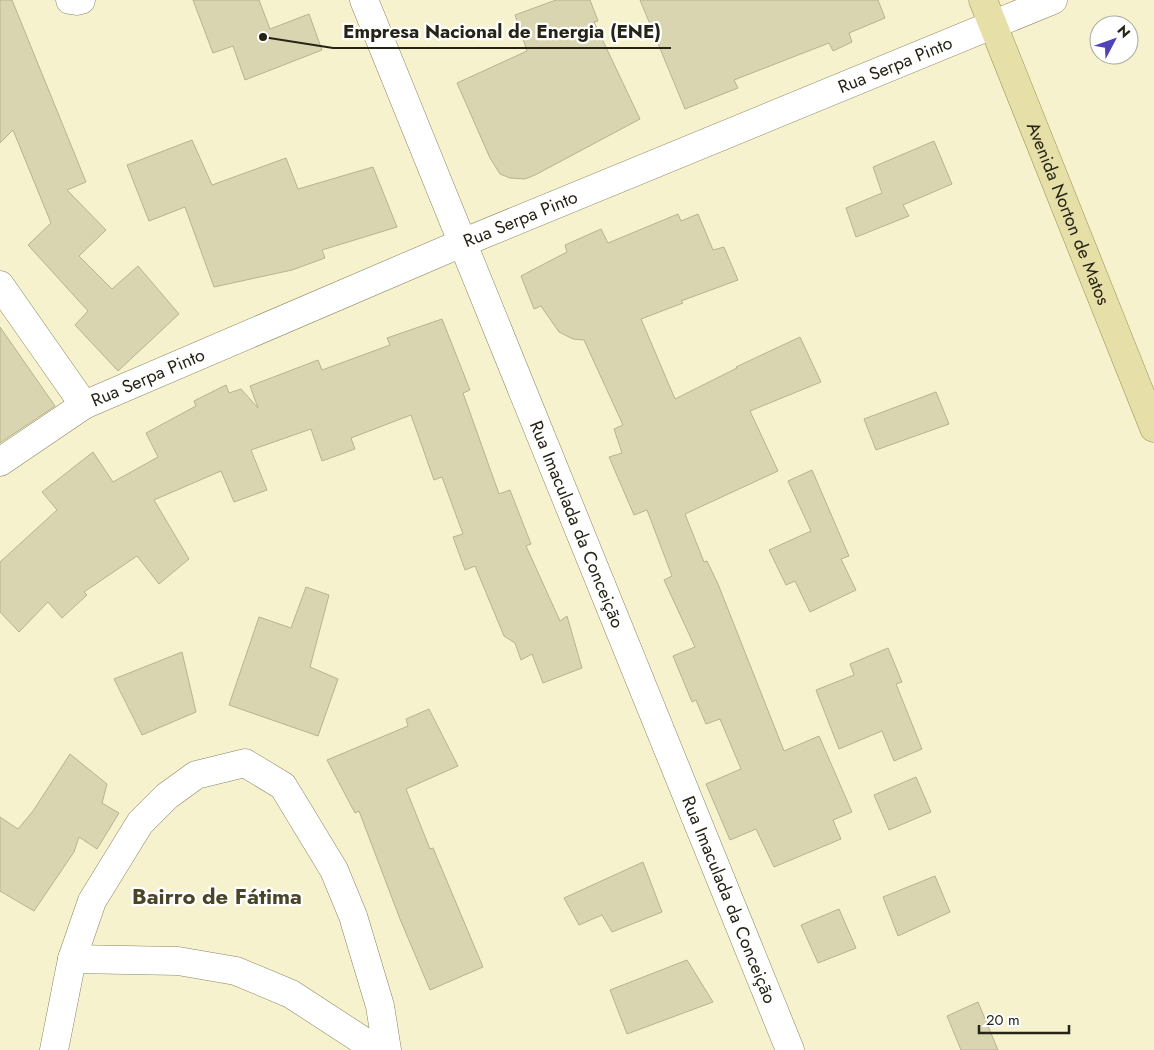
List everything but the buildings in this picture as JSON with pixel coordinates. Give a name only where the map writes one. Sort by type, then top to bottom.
[{"type":"main road","name":"Avenida Norton de Matos","points":[[988,12],[1154,428]]},
{"type":"street","points":[[70,0],[80,0]]},
{"type":"street","name":"Rua Imaculada da Conceição","points":[[364,0],[790,1050]]},
{"type":"street","name":"Rua Serpa Pinto","points":[[0,462],[84,405],[462,243],[988,12],[1053,0]]},
{"type":"street","points":[[0,285],[84,405]]},
{"type":"street","points":[[54,1050],[72,959],[92,901],[140,823],[167,796],[196,775],[245,763],[283,786],[334,870],[353,916],[380,1006],[387,1050]]},
{"type":"street","points":[[72,959],[178,961],[236,971],[291,994],[377,1050]]},
{"type":"place","name":"Empresa Nacional de Energia (ENE)","points":[[263,37]]},
{"type":"district","name":"Bairro de Fátima","points":[[217,896]]}]
